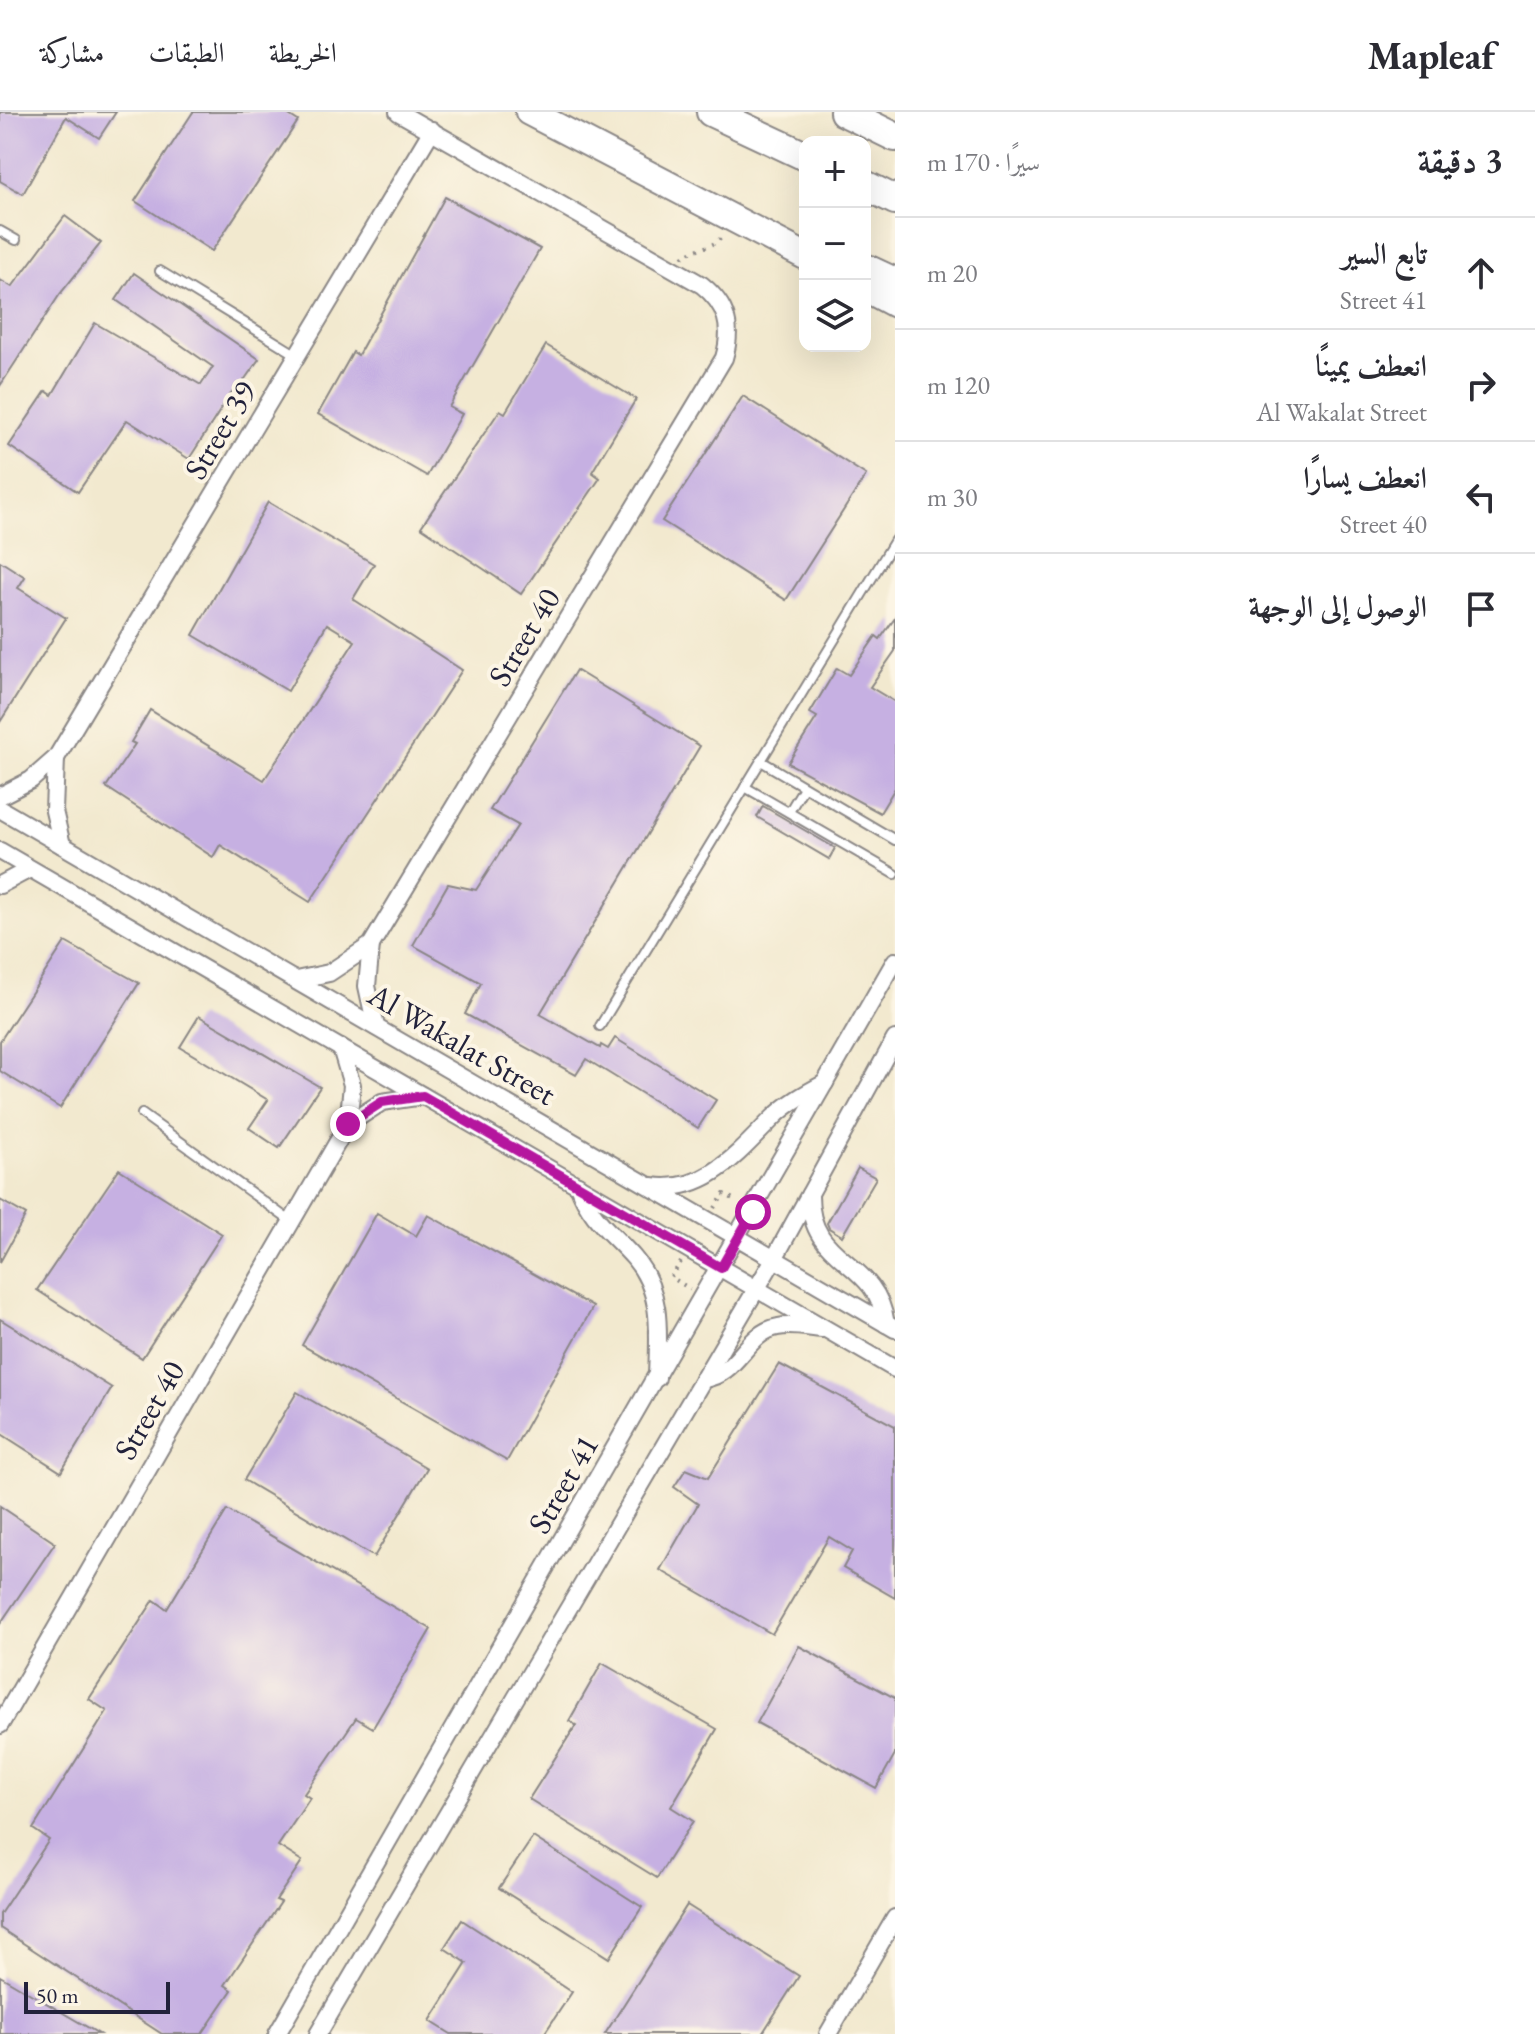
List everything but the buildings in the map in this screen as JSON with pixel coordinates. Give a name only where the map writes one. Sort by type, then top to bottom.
[{"type":"highway","points":[[711,112],[799,153]]},
{"type":"highway","points":[[855,117],[895,137]]},
{"type":"highway","points":[[871,188],[895,200]]},
{"type":"main road","points":[[529,112],[799,253]]},
{"type":"main road","points":[[684,191],[799,239]]},
{"type":"main road","points":[[871,270],[895,281]]},
{"type":"main road","points":[[871,291],[895,304]]},
{"type":"street","points":[[398,112],[674,268]]},
{"type":"street","name":"Street 39","points":[[0,796],[31,780],[56,758],[432,130]]},
{"type":"street","name":"Street 40","points":[[296,980],[337,969],[371,945],[724,358],[729,325],[724,309],[702,285],[674,268]]},
{"type":"street","name":"Street 39","points":[[56,758],[52,793],[62,845]]},
{"type":"street","name":"Al Wakalat Street","points":[[0,809],[890,1326]]},
{"type":"street","name":"Al Wakalat Street","points":[[0,851],[895,1369]]},
{"type":"street","points":[[0,885],[30,869]]},
{"type":"street","name":"Street 40","points":[[371,945],[367,986],[376,1027]]},
{"type":"street","name":"Street 41","points":[[277,2034],[739,1238],[895,961]]},
{"type":"street","name":"Street 41","points":[[318,2034],[774,1259],[895,1039]]},
{"type":"street","name":"Street 40","points":[[341,1048],[352,1085],[348,1124]]},
{"type":"street","points":[[649,1186],[678,1186],[724,1167],[790,1103],[827,1082]]},
{"type":"street","name":"Street 40","points":[[0,1725],[289,1220],[348,1124],[382,1102],[423,1096]]},
{"type":"street","points":[[578,1185],[596,1221],[633,1256],[650,1282],[658,1313],[657,1379]]},
{"type":"street","points":[[810,1193],[812,1221],[817,1234],[825,1245],[871,1283],[890,1326]]},
{"type":"street","points":[[703,1379],[724,1373],[769,1330],[786,1326],[826,1329]]},
{"type":"street","points":[[828,2034],[895,1918]]},
{"type":"lane","points":[[0,231],[16,240]]},
{"type":"lane","points":[[160,271],[297,355]]},
{"type":"lane","points":[[600,1026],[895,540]]},
{"type":"lane","points":[[761,761],[895,840]]},
{"type":"lane","points":[[745,787],[895,874]]},
{"type":"lane","points":[[789,812],[804,787]]},
{"type":"lane","points":[[142,1114],[289,1220]]},
{"type":"path","points":[[674,268],[693,250],[715,246],[736,219]]},
{"type":"route","points":[[348,1124],[382,1102],[423,1096],[721,1268],[753,1212]]}]
